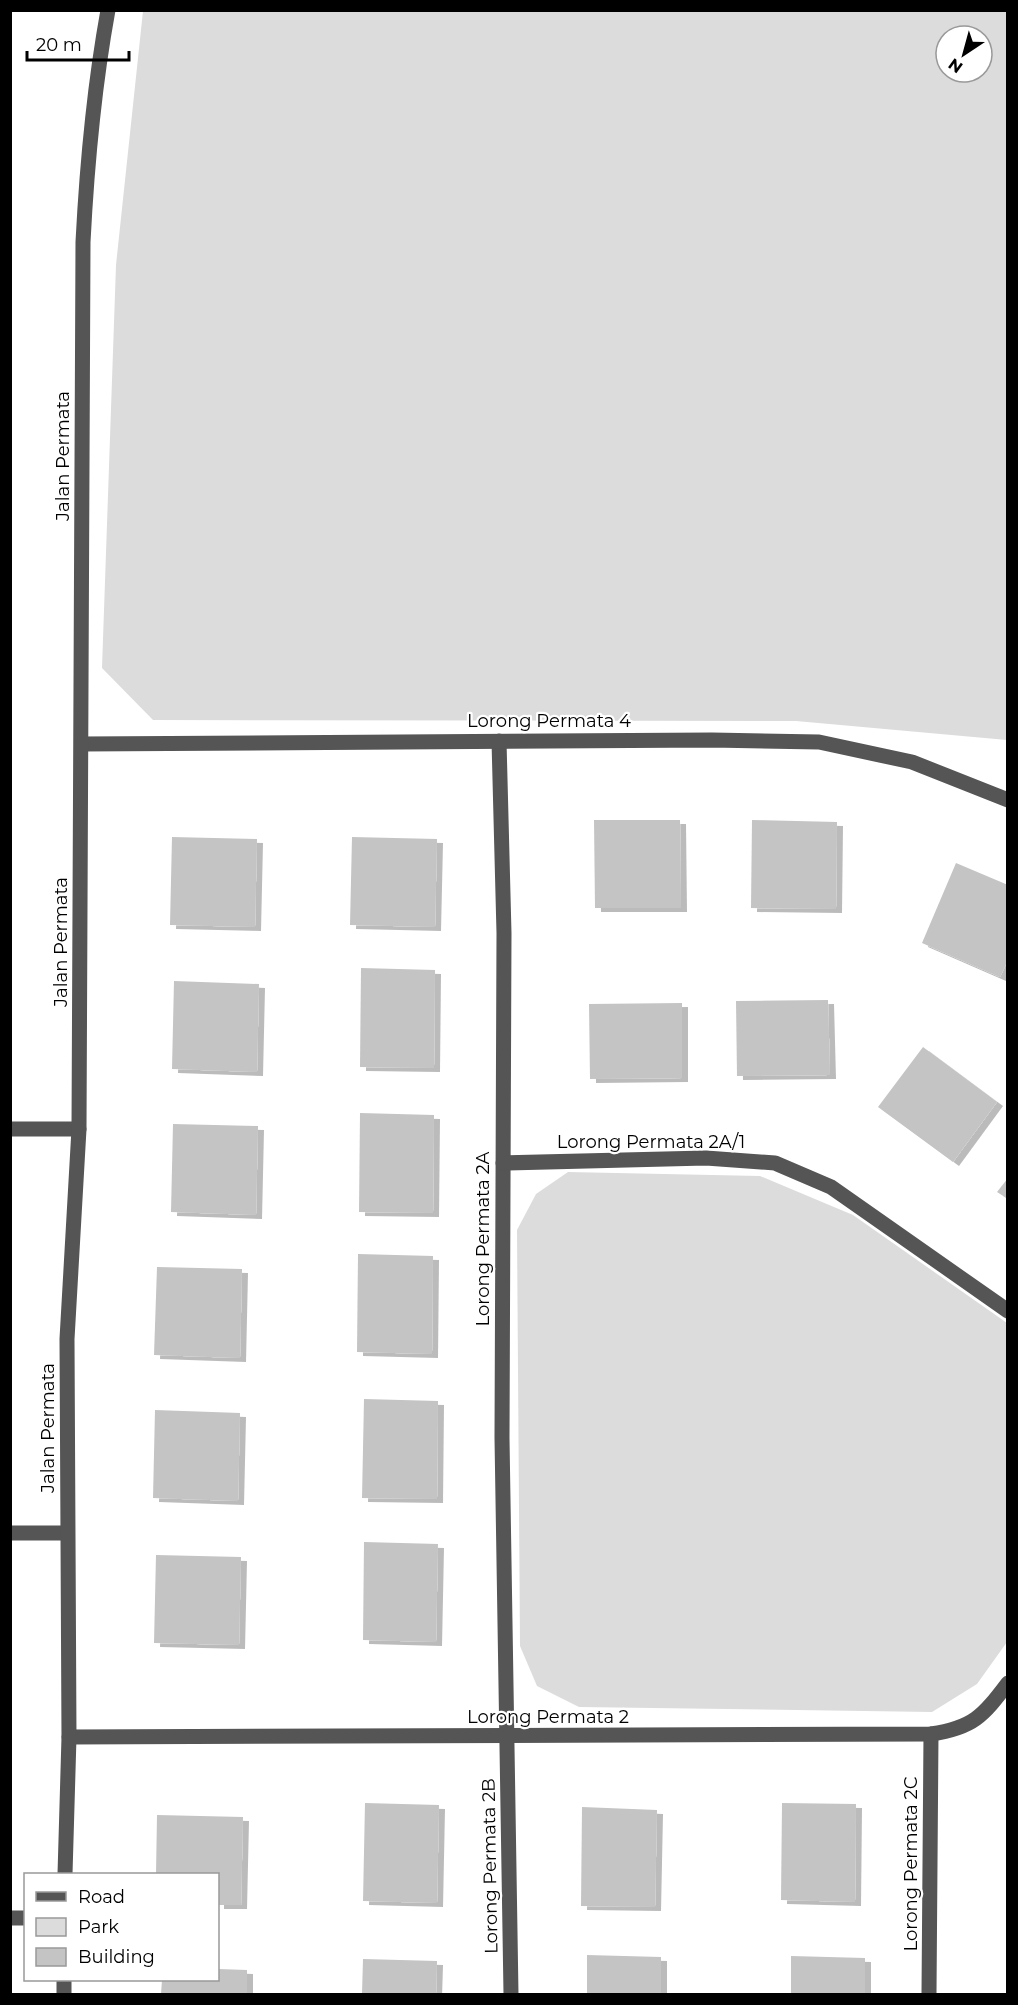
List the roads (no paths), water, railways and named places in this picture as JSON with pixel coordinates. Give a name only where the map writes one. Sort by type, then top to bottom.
[{"type":"street","name":"Jalan Permata","points":[[65,1873],[69,1737],[67,1340],[79,1129],[83,242],[86,173],[97,71],[108,10]]},
{"type":"street","name":"Lorong Permata 4","points":[[82,744],[712,740],[819,742],[912,762],[1008,800]]},
{"type":"street","name":"Lorong Permata 2A","points":[[499,741],[504,933],[502,1438],[508,1737]]},
{"type":"street","points":[[10,1129],[79,1129]]},
{"type":"street","name":"Lorong Permata 2A/1","points":[[503,1163],[706,1158],[775,1163],[831,1187],[1008,1311]]},
{"type":"street","points":[[10,1533],[68,1533]]},
{"type":"street","name":"Lorong Permata 2","points":[[69,1737],[931,1734],[954,1730],[974,1722],[1008,1683]]},
{"type":"street","name":"Lorong Permata 2C","points":[[929,1995],[931,1734]]},
{"type":"street","name":"Lorong Permata 2B","points":[[508,1737],[512,1995]]}]
